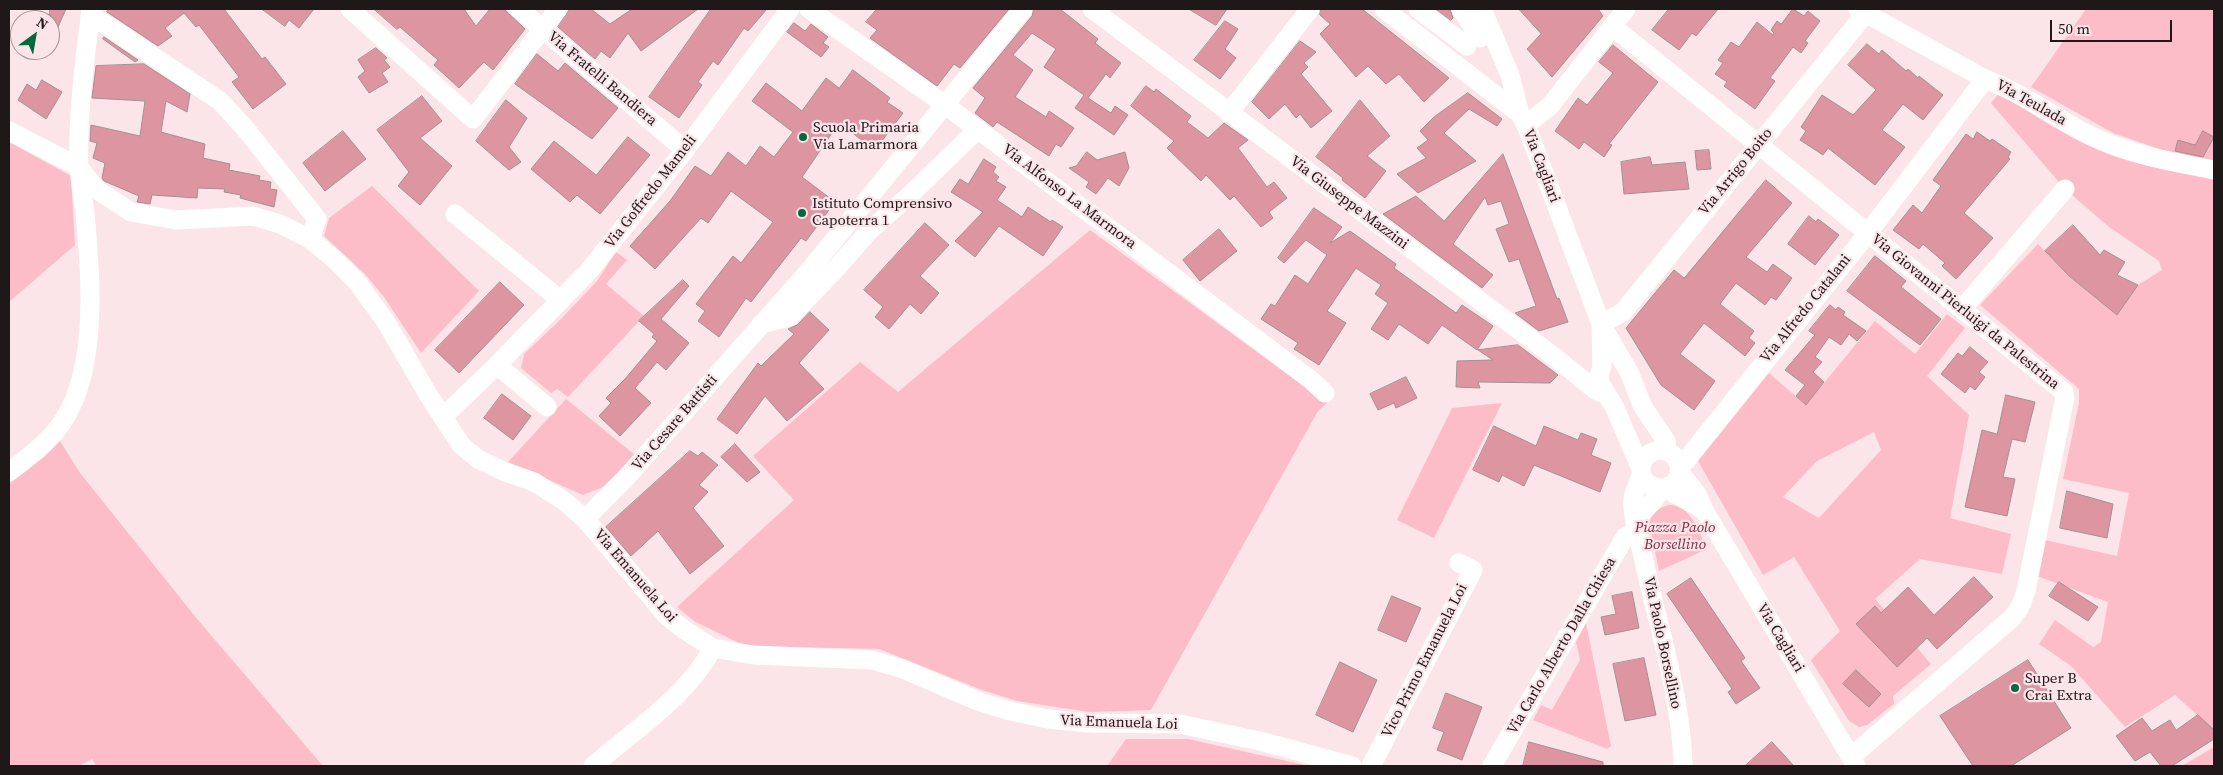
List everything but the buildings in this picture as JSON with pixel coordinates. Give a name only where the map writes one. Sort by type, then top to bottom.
[{"type":"street","points":[[350,9],[473,119],[558,9]]},
{"type":"street","name":"Via Fratelli Bandiera","points":[[519,9],[685,150]]},
{"type":"street","name":"Via Goffredo Mameli","points":[[443,417],[588,272],[685,150],[790,9]]},
{"type":"street","name":"Via Alfonso La Marmora","points":[[809,9],[944,104],[1131,243],[1312,380],[1325,393]]},
{"type":"street","name":"Via Cesare Battisti","points":[[585,519],[625,479],[808,272],[1023,9]]},
{"type":"street","name":"Via Giuseppe Mazzini","points":[[1092,9],[1556,358],[1594,389],[1607,395]]},
{"type":"street","points":[[1229,113],[1310,9]]},
{"type":"street","points":[[1384,9],[1448,58],[1523,120],[1550,106],[1626,9]]},
{"type":"street","points":[[1461,9],[1479,38]]},
{"type":"street","name":"Via Cagliari","points":[[1482,9],[1479,38],[1510,75],[1523,120],[1601,324],[1629,372],[1643,407],[1666,441],[1674,461],[1697,494],[1704,510],[1854,762]]},
{"type":"street","points":[[1423,10],[1479,38]]},
{"type":"street","name":"Via Teulada","points":[[1862,11],[1985,79],[2002,85],[2090,135],[2128,151],[2214,170]]},
{"type":"street","name":"Via Arrigo Boito","points":[[1601,324],[1623,312],[1758,145],[1862,11]]},
{"type":"street","points":[[9,472],[31,456],[55,432],[72,404],[84,373],[88,348],[88,266],[79,167],[82,90],[91,12],[220,102],[244,127],[317,220],[310,239]]},
{"type":"street","name":"Via Giovanni Pierluigi da Palestrina","points":[[1612,26],[2064,392],[2066,397],[2024,600],[2012,618],[1854,762]]},
{"type":"street","points":[[1448,58],[1479,38]]},
{"type":"street","name":"Via Alfredo Catalani","points":[[1674,461],[1699,443],[1868,233],[1985,79]]},
{"type":"street","points":[[761,324],[789,317],[869,231],[978,130]]},
{"type":"street","points":[[9,131],[79,167]]},
{"type":"street","name":"Via Emanuela Loi","points":[[79,167],[96,189],[130,212],[176,220],[253,216],[280,224],[310,239],[357,282],[386,322],[462,445],[478,459],[503,471],[534,482],[564,501],[585,519],[668,617],[713,648],[753,655],[872,660],[903,669],[980,702],[1048,720],[1088,723],[1180,724],[1264,742],[1352,766]]},
{"type":"street","points":[[1962,310],[2065,189]]},
{"type":"street","points":[[455,214],[552,293],[559,302]]},
{"type":"street","points":[[808,272],[821,284]]},
{"type":"street","name":"Via Cagliari","points":[[1601,324],[1602,366],[1599,376],[1600,383],[1616,408],[1641,471]]},
{"type":"street","points":[[1602,366],[1606,362],[1614,360],[1623,362]]},
{"type":"street","points":[[498,364],[547,407]]},
{"type":"street","points":[[1624,430],[1633,500]]},
{"type":"street","points":[[1636,525],[1662,488],[1674,483],[1674,461],[1655,451],[1645,457],[1641,471],[1647,484],[1662,488],[1704,510]]},
{"type":"street","name":"Via Paolo Borsellino","points":[[1641,471],[1633,500],[1636,525],[1677,705],[1684,766]]},
{"type":"street","name":"Via Carlo Alberto Dalla Chiesa","points":[[1492,766],[1625,537],[1636,525]]},
{"type":"street","name":"Vico Primo Emanuela Loi","points":[[1371,766],[1473,570],[1459,563]]},
{"type":"street","points":[[593,766],[686,688],[705,663],[713,648]]},
{"type":"green space","points":[[2086,9],[2214,9],[2214,161],[2174,154],[2113,133],[2031,87]]},
{"type":"green space","points":[[1999,93],[2056,128],[2106,153],[2152,167],[2214,179],[2214,730],[2175,695],[2125,727],[2071,666],[2039,644],[2055,620],[2093,647],[2101,642],[2108,602],[2037,576],[2045,540],[2117,556],[2129,493],[2063,479],[2079,403],[2079,389],[1980,305],[2038,244],[2067,275],[2117,315],[2138,285],[2162,270],[2159,261],[2109,227],[2065,189],[1991,103]]},
{"type":"green space","points":[[9,142],[71,176],[75,245],[9,302]]},
{"type":"green space","points":[[372,186],[479,291],[421,353],[384,297],[365,274],[324,236],[329,218]]},
{"type":"green space","points":[[1090,230],[1327,403],[1318,411],[1151,710],[1089,712],[1017,701],[982,690],[879,649],[745,646],[694,621],[677,607],[794,500],[753,456],[860,362],[898,392]]},
{"type":"green space","points":[[616,252],[627,260],[606,284],[644,316],[568,397],[557,389],[551,393],[521,368],[524,354],[597,281]]},
{"type":"green space","points":[[1947,314],[1965,328],[1927,376],[1969,415],[1950,518],[2011,534],[2002,574],[1920,559],[1875,599],[1931,664],[1893,696],[1894,704],[1867,725],[1859,727],[1849,721],[1811,660],[1840,631],[1794,557],[1763,575],[1698,461],[1769,373],[1806,405],[1875,321],[1915,354]],"holes":[[[1874,432],[1881,450],[1819,518],[1783,497],[1817,461]]]},
{"type":"green space","points":[[566,399],[635,455],[603,487],[583,495],[508,462]]},
{"type":"green space","points":[[1502,403],[1434,538],[1397,520],[1452,408]]},
{"type":"green space","points":[[60,441],[80,473],[198,620],[323,766],[96,766],[92,759],[79,766],[9,766],[9,484],[45,456]]},
{"type":"green space","name":"Piazza Paolo Borsellino","points":[[1669,505],[1677,506],[1689,514],[1707,549],[1659,571],[1649,522],[1657,511]]},
{"type":"green space","points":[[1586,623],[1611,746],[1607,749],[1533,720],[1541,705],[1552,710],[1580,660],[1576,642]]},
{"type":"green space","points":[[1126,739],[1188,739],[1309,766],[1107,766]]},
{"type":"green space","points":[[2214,747],[2214,766],[2182,766]]},
{"type":"place","name":"Scuola Primaria Via Lamarmora","points":[[803,137]]},
{"type":"place","name":"Istituto Comprensivo Capoterra 1","points":[[802,213]]},
{"type":"place","name":"Super B Crai Extra","points":[[2015,688]]}]
